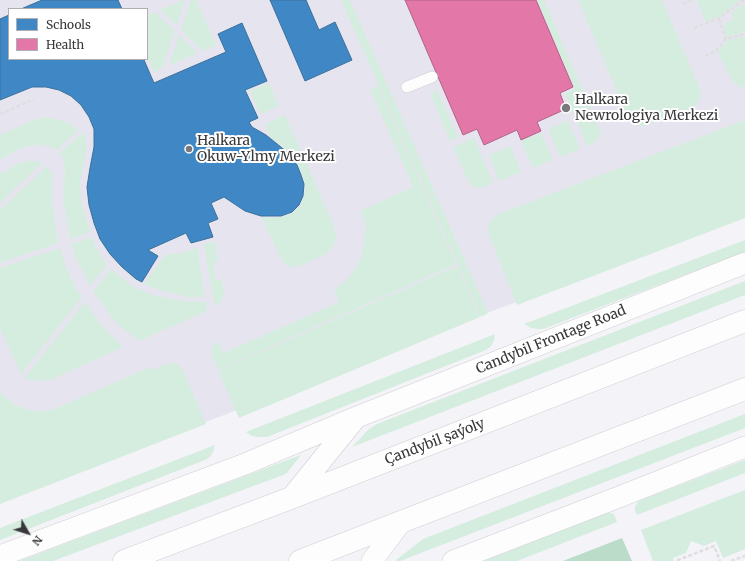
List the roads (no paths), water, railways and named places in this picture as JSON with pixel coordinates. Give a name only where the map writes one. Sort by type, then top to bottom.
[{"type":"main road","name":"Çandybil şaýoly","points":[[124,561],[291,498],[745,320]]},
{"type":"main road","points":[[300,561],[745,389]]},
{"type":"street","name":"Candybil Frontage Road","points":[[0,556],[245,464],[357,417],[745,263]]},
{"type":"street","points":[[291,498],[357,417]]},
{"type":"street","points":[[453,561],[745,447]]},
{"type":"street","points":[[372,561],[401,522]]},
{"type":"lane","points":[[407,87],[432,77]]},
{"type":"place","name":"Halkara Newrologiya Merkezi","points":[[566,108]]},
{"type":"place","name":"Halkara Okuw-Ylmy Merkezi","points":[[189,149]]}]
